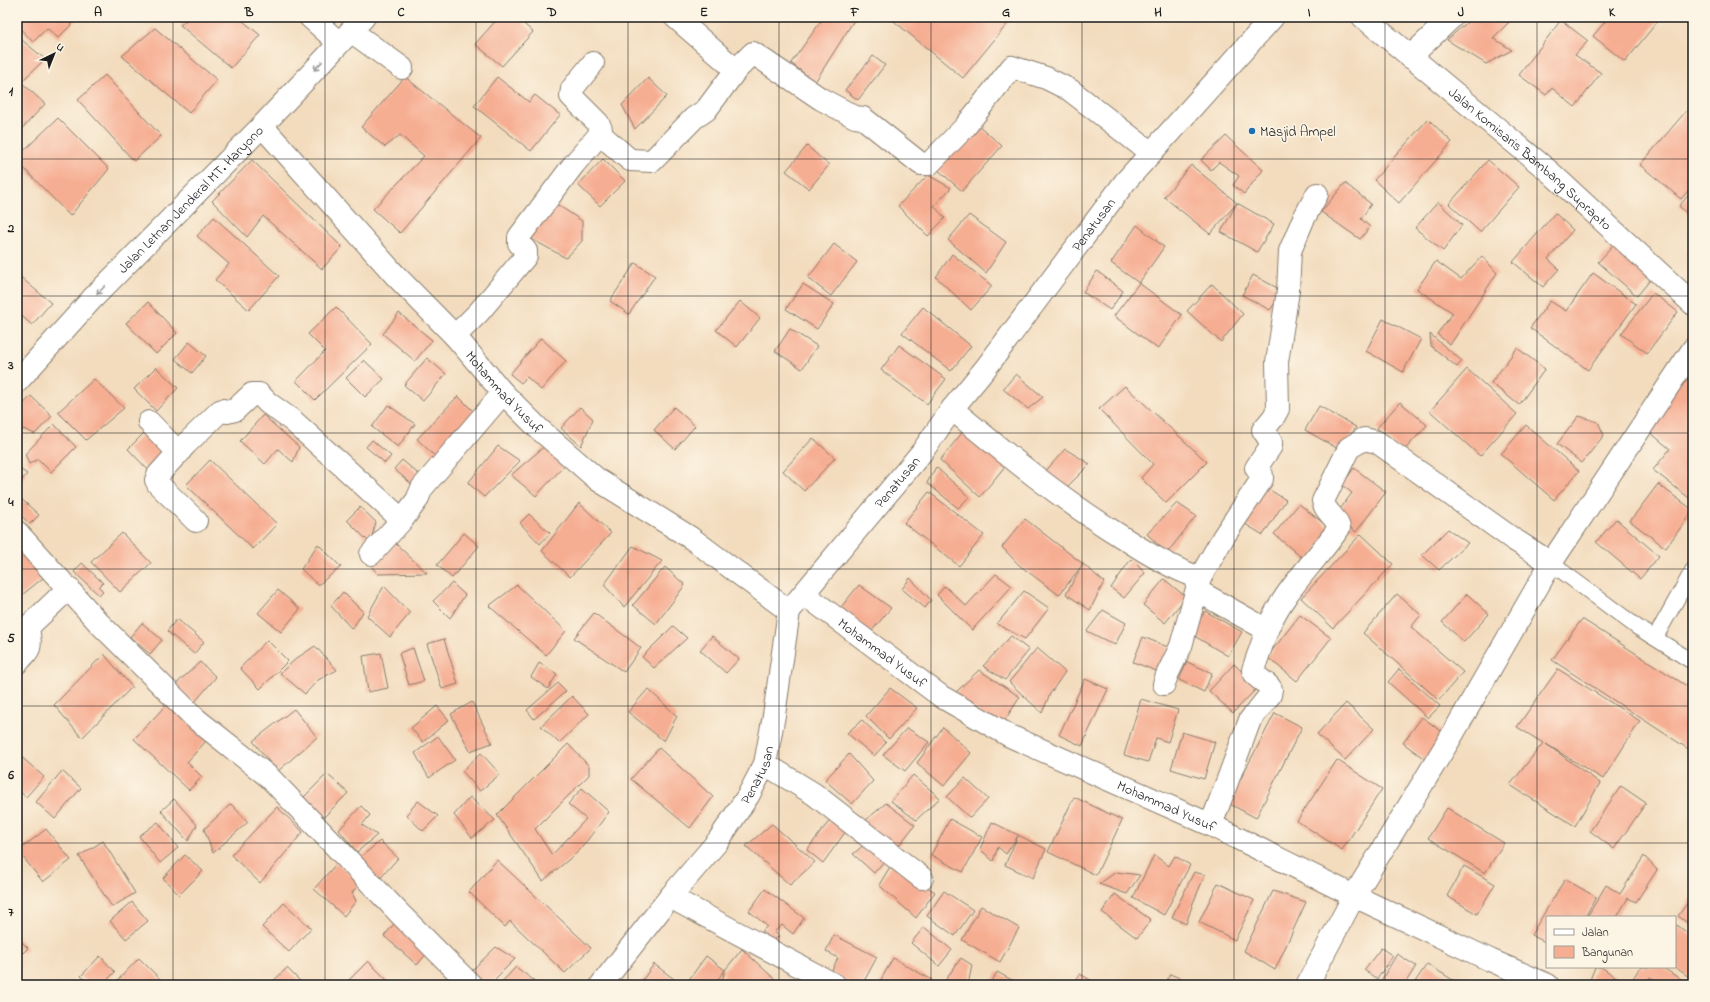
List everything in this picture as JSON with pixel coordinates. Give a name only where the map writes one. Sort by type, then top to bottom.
[{"type":"street","points":[[310,17],[351,30],[402,68]]},
{"type":"street","points":[[675,17],[736,70]]},
{"type":"street","name":"Penatusan","points":[[601,985],[670,897],[718,840],[748,796],[765,764],[774,715],[789,611],[922,452],[952,409],[999,351],[1125,182],[1273,17]]},
{"type":"street","name":"Jalan Komisaris Bambang Suprapto","points":[[1363,17],[1551,173],[1693,304]]},
{"type":"street","points":[[1410,57],[1440,26],[1452,17]]},
{"type":"street","name":"Jalan Letnan Jenderal MT. Haryono","points":[[17,382],[92,299],[262,126],[351,30]]},
{"type":"street","points":[[600,134],[630,160],[652,161],[694,118],[706,110],[750,54],[758,55],[821,99],[855,117],[863,118],[921,164],[929,164],[942,152],[965,127],[1009,68],[1014,67],[1054,81],[1070,90],[1152,153]]},
{"type":"street","points":[[455,336],[478,312],[526,256],[526,251],[519,243],[519,237],[574,164],[600,134],[601,129],[598,123],[571,96],[572,89],[593,63]]},
{"type":"street","name":"Mohammad Yusuf","points":[[262,126],[395,275],[455,336],[503,393],[538,428],[598,480],[691,538],[789,611]]},
{"type":"street","points":[[1164,684],[1166,675],[1181,646],[1199,585],[1224,536],[1262,479],[1262,476],[1256,468],[1271,446],[1271,442],[1264,430],[1278,409],[1278,362],[1288,291],[1290,252],[1298,231],[1318,194]]},
{"type":"street","points":[[1307,985],[1354,896],[1451,736],[1552,562],[1693,349]]},
{"type":"street","points":[[371,554],[402,520],[416,500],[422,488],[503,393]]},
{"type":"street","points":[[196,521],[174,502],[158,484],[156,480],[158,475],[220,411],[224,410],[228,412],[235,410],[252,394],[259,394],[268,403],[293,421],[402,520]]},
{"type":"street","points":[[952,409],[1043,484],[1098,522],[1199,585],[1267,630]]},
{"type":"street","points":[[149,422],[179,453]]},
{"type":"street","points":[[1211,825],[1250,720],[1271,692],[1270,686],[1257,677],[1254,670],[1267,630],[1278,606],[1339,528],[1338,523],[1326,509],[1323,501],[1349,448],[1364,439],[1377,442],[1514,539],[1552,562]]},
{"type":"street","points":[[17,532],[99,623],[196,718],[269,777],[400,914],[471,985]]},
{"type":"street","points":[[17,663],[30,646],[31,640],[28,627],[69,588]]},
{"type":"street","name":"Mohammad Yusuf","points":[[804,594],[942,697],[1004,732],[1211,825],[1354,896],[1490,960],[1548,985]]},
{"type":"street","points":[[765,764],[814,794],[922,878]]},
{"type":"street","points":[[670,897],[835,985]]},
{"type":"lane","points":[[1552,562],[1655,638],[1693,662]]},
{"type":"lane","points":[[1655,638],[1693,570]]},
{"type":"building","points":[[25,17],[74,17],[76,20],[58,38],[47,28],[33,42],[17,25]]},
{"type":"building","points":[[190,17],[238,17],[260,35],[231,68],[180,25]]},
{"type":"building","points":[[499,17],[516,17],[533,32],[502,66],[475,44]]},
{"type":"building","points":[[824,17],[856,17],[815,82],[791,63]]},
{"type":"building","points":[[889,17],[1013,17],[963,78]]},
{"type":"building","points":[[1230,17],[1242,17],[1237,23]]},
{"type":"building","points":[[1473,17],[1514,17],[1493,38],[1512,50],[1486,64],[1447,40]]},
{"type":"building","points":[[1609,17],[1661,17],[1625,62],[1593,36]]},
{"type":"building","points":[[1561,20],[1588,41],[1575,55],[1601,73],[1575,107],[1552,88],[1546,95],[1519,75]]},
{"type":"building","points":[[155,28],[217,80],[189,113],[122,56]]},
{"type":"building","points":[[17,36],[45,59],[21,82],[17,78]]},
{"type":"building","points":[[873,56],[885,65],[858,100],[845,90]]},
{"type":"building","points":[[105,75],[161,136],[134,161],[78,100]]},
{"type":"building","points":[[405,77],[481,138],[400,233],[373,209],[424,156],[400,135],[385,147],[361,127]]},
{"type":"building","points":[[497,77],[529,102],[535,95],[560,115],[531,151],[474,106]]},
{"type":"building","points":[[648,78],[667,96],[635,129],[622,105]]},
{"type":"building","points":[[21,82],[45,104],[17,134],[17,87]]},
{"type":"building","points":[[1693,103],[1693,185],[1681,199],[1640,165]]},
{"type":"building","points":[[58,118],[109,169],[70,216],[17,161],[17,157]]},
{"type":"building","points":[[1428,119],[1452,142],[1399,203],[1374,180]]},
{"type":"building","points":[[977,124],[1002,146],[962,191],[937,169]]},
{"type":"building","points":[[1226,136],[1263,170],[1244,194],[1233,185],[1239,176],[1219,162],[1211,170],[1201,160]]},
{"type":"building","points":[[807,146],[829,165],[809,189],[786,171]]},
{"type":"building","points":[[603,159],[625,181],[600,206],[578,185]]},
{"type":"building","points":[[252,160],[342,247],[322,269],[263,216],[247,237],[212,201]]},
{"type":"building","points":[[1488,160],[1519,187],[1480,232],[1449,204]]},
{"type":"building","points":[[1191,165],[1237,203],[1210,234],[1164,197]]},
{"type":"building","points":[[928,175],[951,188],[934,206],[945,218],[928,236],[898,206]]},
{"type":"building","points":[[1345,183],[1371,204],[1361,219],[1370,227],[1360,239],[1321,212]]},
{"type":"building","points":[[1693,190],[1693,219],[1679,206]]},
{"type":"building","points":[[552,201],[582,221],[582,241],[566,258],[528,237]]},
{"type":"building","points":[[1438,202],[1462,225],[1443,251],[1415,228]]},
{"type":"building","points":[[1237,203],[1274,224],[1257,252],[1221,232]]},
{"type":"building","points":[[1555,213],[1573,230],[1548,259],[1559,269],[1543,287],[1513,262]]},
{"type":"building","points":[[969,215],[1006,242],[986,273],[948,240]]},
{"type":"building","points":[[214,217],[279,276],[249,310],[215,280],[229,264],[197,236]]},
{"type":"building","points":[[1137,225],[1164,247],[1139,283],[1111,263]]},
{"type":"building","points":[[834,244],[857,262],[831,296],[808,278]]},
{"type":"building","points":[[1614,245],[1651,279],[1637,296],[1598,262]]},
{"type":"building","points":[[1693,247],[1693,257],[1688,253]]},
{"type":"building","points":[[952,254],[992,286],[971,310],[936,277]]},
{"type":"building","points":[[1482,256],[1497,273],[1450,345],[1437,334],[1453,313],[1417,289],[1436,261],[1461,279]]},
{"type":"building","points":[[635,263],[655,276],[629,314],[610,301]]},
{"type":"building","points":[[1097,271],[1123,291],[1110,310],[1083,292]]},
{"type":"building","points":[[1593,273],[1636,304],[1588,370],[1530,328],[1550,301],[1566,311]]},
{"type":"building","points":[[17,274],[51,303],[32,325],[17,312]]},
{"type":"building","points":[[1253,275],[1283,291],[1270,310],[1242,295]]},
{"type":"building","points":[[1139,283],[1182,315],[1158,349],[1114,316]]},
{"type":"building","points":[[803,284],[834,304],[817,329],[786,309]]},
{"type":"building","points":[[1212,284],[1243,314],[1221,342],[1187,311]]},
{"type":"building","points":[[1653,293],[1678,312],[1647,353],[1621,334]]},
{"type":"building","points":[[740,301],[760,318],[737,347],[716,330]]},
{"type":"building","points":[[148,302],[177,333],[156,354],[126,323]]},
{"type":"building","points":[[336,307],[372,344],[315,400],[296,381],[325,351],[308,334]]},
{"type":"building","points":[[923,307],[971,346],[951,371],[902,333]]},
{"type":"building","points":[[399,313],[432,340],[415,361],[383,334]]},
{"type":"building","points":[[1383,319],[1421,339],[1403,372],[1366,351]]},
{"type":"building","points":[[790,329],[817,346],[802,369],[775,351]]},
{"type":"building","points":[[1430,334],[1462,361],[1457,367],[1431,346]]},
{"type":"building","points":[[541,338],[566,361],[541,390],[527,377],[521,383],[510,374]]},
{"type":"building","points":[[189,342],[206,356],[192,373],[175,359]]},
{"type":"building","points":[[899,345],[946,379],[927,404],[881,370]]},
{"type":"building","points":[[1517,348],[1545,369],[1519,405],[1491,383]]},
{"type":"building","points":[[1693,355],[1693,501],[1653,470],[1670,449],[1645,428]]},
{"type":"building","points":[[427,358],[446,374],[423,401],[404,385]]},
{"type":"building","points":[[364,360],[384,379],[365,397],[346,378]]},
{"type":"building","points":[[156,367],[178,388],[156,411],[134,389]]},
{"type":"building","points":[[1467,369],[1517,414],[1480,456],[1430,411]]},
{"type":"building","points":[[1016,374],[1043,397],[1028,409],[1003,389]]},
{"type":"building","points":[[94,379],[124,408],[86,440],[58,412]]},
{"type":"building","points":[[1125,386],[1207,462],[1166,503],[1141,478],[1153,464],[1099,409]]},
{"type":"building","points":[[31,396],[52,416],[35,434],[23,429],[17,435],[17,411]]},
{"type":"building","points":[[458,396],[479,417],[438,459],[417,439]]},
{"type":"building","points":[[1400,402],[1427,425],[1403,452],[1377,428]]},
{"type":"building","points":[[388,405],[415,424],[398,447],[372,427]]},
{"type":"building","points":[[1319,406],[1356,427],[1342,451],[1305,430]]},
{"type":"building","points":[[580,407],[593,419],[581,446],[561,428]]},
{"type":"building","points":[[674,407],[695,426],[675,449],[654,430]]},
{"type":"building","points":[[263,415],[299,447],[293,462],[278,449],[265,464],[240,441]]},
{"type":"building","points":[[1579,416],[1598,422],[1604,435],[1582,463],[1557,444]]},
{"type":"building","points":[[54,424],[76,447],[51,472],[38,459],[29,464],[25,454]]},
{"type":"building","points":[[1526,425],[1579,471],[1554,500],[1501,454]]},
{"type":"building","points":[[966,428],[1010,460],[980,497],[940,460]]},
{"type":"building","points":[[145,432],[169,455],[151,473],[128,449]]},
{"type":"building","points":[[813,438],[835,458],[804,491],[783,471]]},
{"type":"building","points":[[372,440],[391,456],[385,463],[366,447]]},
{"type":"building","points":[[546,445],[565,465],[536,496],[511,475]]},
{"type":"building","points":[[498,446],[520,461],[484,497],[468,483]]},
{"type":"building","points":[[1065,449],[1090,464],[1066,488],[1044,473]]},
{"type":"building","points":[[210,460],[277,524],[253,549],[186,485]]},
{"type":"building","points":[[402,460],[423,478],[415,487],[394,469]]},
{"type":"building","points":[[17,467],[27,474],[17,486]]},
{"type":"building","points":[[936,467],[969,497],[958,508],[927,483]]},
{"type":"building","points":[[1354,468],[1386,492],[1356,532],[1335,516],[1352,493],[1342,485]]},
{"type":"building","points":[[1658,484],[1693,510],[1666,548],[1630,521]]},
{"type":"building","points":[[1265,487],[1286,500],[1263,535],[1242,522]]},
{"type":"building","points":[[929,492],[984,535],[959,566],[904,523]]},
{"type":"building","points":[[17,495],[39,515],[30,524],[17,512]]},
{"type":"building","points":[[579,503],[611,533],[570,577],[542,551]]},
{"type":"building","points":[[1177,503],[1196,516],[1167,553],[1147,534]]},
{"type":"building","points":[[1299,504],[1332,530],[1307,562],[1274,534]]},
{"type":"building","points":[[360,507],[376,522],[370,543],[347,520]]},
{"type":"building","points":[[529,514],[550,533],[540,544],[520,523]]},
{"type":"building","points":[[1025,519],[1083,564],[1059,595],[1019,565],[1002,547]]},
{"type":"building","points":[[1616,519],[1659,556],[1640,579],[1596,542]]},
{"type":"building","points":[[1448,529],[1468,543],[1439,570],[1422,555]]},
{"type":"building","points":[[122,533],[151,563],[120,592],[91,562]]},
{"type":"building","points":[[464,533],[479,546],[452,578],[437,565]]},
{"type":"building","points":[[1361,534],[1393,564],[1333,628],[1301,598]]},
{"type":"building","points":[[17,539],[48,574],[17,599]]},
{"type":"building","points":[[395,543],[427,573],[378,574],[372,567]]},
{"type":"building","points":[[318,544],[341,567],[318,585],[301,569]]},
{"type":"building","points":[[633,546],[662,561],[624,607],[604,585]]},
{"type":"building","points":[[1131,559],[1145,573],[1124,598],[1111,588]]},
{"type":"building","points":[[82,563],[103,583],[99,587],[103,591],[99,595],[74,572]]},
{"type":"building","points":[[1083,564],[1104,582],[1090,610],[1066,594]]},
{"type":"building","points":[[665,567],[685,585],[656,624],[633,605]]},
{"type":"building","points":[[996,574],[1012,586],[972,630],[937,595],[945,586],[966,606]]},
{"type":"building","points":[[910,578],[931,600],[925,608],[902,589]]},
{"type":"building","points":[[1164,579],[1186,597],[1165,623],[1143,605]]},
{"type":"building","points":[[452,583],[465,595],[450,618],[433,601]]},
{"type":"building","points":[[517,585],[566,631],[546,655],[489,606]]},
{"type":"building","points":[[859,585],[891,608],[870,633],[841,607]]},
{"type":"building","points":[[384,586],[410,613],[390,637],[367,616]]},
{"type":"building","points":[[278,590],[300,609],[281,632],[258,613]]},
{"type":"building","points":[[1024,591],[1049,608],[1025,639],[997,624]]},
{"type":"building","points":[[343,592],[363,612],[352,629],[331,606]]},
{"type":"building","points":[[1397,594],[1421,615],[1411,627],[1463,672],[1439,700],[1363,633]]},
{"type":"building","points":[[1467,594],[1489,614],[1464,642],[1442,622]]},
{"type":"building","points":[[1103,610],[1126,623],[1115,645],[1087,631]]},
{"type":"building","points":[[1693,610],[1693,629],[1692,629],[1690,615]]},
{"type":"building","points":[[1205,611],[1242,632],[1228,656],[1191,634]]},
{"type":"building","points":[[594,613],[641,648],[624,672],[574,638]]},
{"type":"building","points":[[1300,615],[1331,638],[1297,681],[1267,657]]},
{"type":"building","points":[[177,619],[204,642],[194,654],[167,631]]},
{"type":"building","points":[[1582,619],[1693,690],[1693,752],[1552,660]]},
{"type":"building","points":[[142,623],[162,640],[150,654],[130,637]]},
{"type":"building","points":[[673,626],[687,638],[654,668],[642,657]]},
{"type":"building","points":[[712,636],[739,659],[726,673],[700,650]]},
{"type":"building","points":[[1011,636],[1029,650],[1005,680],[983,666]]},
{"type":"building","points":[[1143,637],[1168,647],[1159,672],[1133,662]]},
{"type":"building","points":[[444,639],[458,684],[442,689],[427,644]]},
{"type":"building","points":[[267,640],[288,661],[260,689],[240,668]]},
{"type":"building","points":[[315,646],[337,670],[318,680],[305,694],[280,673],[297,658]]},
{"type":"building","points":[[413,648],[424,681],[409,685],[399,653]]},
{"type":"building","points":[[1037,648],[1065,672],[1050,694],[1042,713],[1009,682]]},
{"type":"building","points":[[381,653],[388,688],[368,692],[363,656]]},
{"type":"building","points":[[104,654],[132,687],[82,738],[54,705]]},
{"type":"building","points":[[200,662],[216,677],[195,702],[175,685]]},
{"type":"building","points":[[1187,662],[1212,673],[1204,692],[1179,680]]},
{"type":"building","points":[[539,663],[557,674],[548,689],[531,677]]},
{"type":"building","points":[[1234,664],[1258,687],[1233,713],[1209,691]]},
{"type":"building","points":[[1399,669],[1440,706],[1428,718],[1388,682]]},
{"type":"building","points":[[1558,669],[1640,721],[1603,779],[1546,744],[1600,783],[1575,826],[1510,785],[1543,743],[1517,727]]},
{"type":"building","points":[[979,670],[1020,697],[1001,726],[953,695]]},
{"type":"building","points":[[1085,679],[1108,689],[1082,746],[1059,735]]},
{"type":"building","points":[[558,683],[566,691],[534,719],[527,710]]},
{"type":"building","points":[[890,688],[917,708],[889,739],[866,716]]},
{"type":"building","points":[[648,689],[677,716],[664,741],[628,712]]},
{"type":"building","points":[[572,696],[589,714],[559,743],[541,726]]},
{"type":"building","points":[[1141,699],[1178,710],[1168,742],[1156,738],[1148,762],[1124,755]]},
{"type":"building","points":[[472,702],[492,743],[470,751],[451,714]]},
{"type":"building","points":[[168,703],[207,740],[187,762],[202,777],[189,790],[134,739]]},
{"type":"building","points":[[1346,703],[1374,729],[1345,760],[1317,734]]},
{"type":"building","points":[[437,706],[449,720],[423,742],[411,728]]},
{"type":"building","points":[[294,709],[317,737],[277,772],[253,741]]},
{"type":"building","points":[[1275,713],[1302,727],[1256,818],[1228,803]]},
{"type":"building","points":[[1422,717],[1449,737],[1430,763],[1403,743]]},
{"type":"building","points":[[862,720],[886,743],[874,756],[847,733]]},
{"type":"building","points":[[943,727],[971,753],[944,786],[917,763]]},
{"type":"building","points":[[907,728],[929,742],[905,771],[883,755]]},
{"type":"building","points":[[1182,732],[1215,742],[1204,779],[1171,769]]},
{"type":"building","points":[[438,736],[455,760],[429,778],[415,753]]},
{"type":"building","points":[[568,744],[589,766],[589,775],[535,829],[552,855],[586,819],[568,804],[582,788],[609,812],[579,851],[543,881],[497,815]]},
{"type":"building","points":[[659,748],[713,797],[690,828],[631,779]]},
{"type":"building","points":[[17,753],[44,777],[26,797],[17,789]]},
{"type":"building","points":[[481,753],[500,774],[480,791],[462,771]]},
{"type":"building","points":[[849,754],[873,781],[852,804],[825,780]]},
{"type":"building","points":[[1337,760],[1382,789],[1342,850],[1297,821]]},
{"type":"building","points":[[62,771],[81,788],[55,819],[36,802]]},
{"type":"building","points":[[327,774],[348,793],[323,818],[304,797]]},
{"type":"building","points":[[913,775],[940,798],[916,820],[891,801]]},
{"type":"building","points":[[965,778],[988,799],[970,818],[947,797]]},
{"type":"building","points":[[1621,786],[1646,803],[1614,849],[1590,831]]},
{"type":"building","points":[[470,797],[495,820],[472,838],[454,815]]},
{"type":"building","points":[[1074,797],[1122,820],[1096,875],[1048,852]]},
{"type":"building","points":[[174,799],[197,825],[188,841],[161,811]]},
{"type":"building","points":[[418,801],[438,816],[423,831],[406,815]]},
{"type":"building","points":[[886,803],[915,825],[893,853],[859,826]]},
{"type":"building","points":[[231,804],[248,822],[213,853],[204,829]]},
{"type":"building","points":[[361,806],[370,815],[362,825],[377,835],[357,852],[339,830]]},
{"type":"building","points":[[277,807],[303,832],[260,883],[231,855]]},
{"type":"building","points":[[1447,808],[1504,843],[1485,873],[1428,838]]},
{"type":"building","points":[[834,815],[846,831],[823,863],[807,850]]},
{"type":"building","points":[[950,819],[982,837],[963,872],[931,855]]},
{"type":"building","points":[[158,822],[178,848],[160,863],[139,836]]},
{"type":"building","points":[[992,822],[1046,849],[1033,878],[1005,865],[1018,836],[1006,854],[998,847],[993,861],[980,849]]},
{"type":"building","points":[[772,824],[815,862],[790,885],[746,846]]},
{"type":"building","points":[[46,829],[71,860],[43,882],[18,851]]},
{"type":"building","points":[[103,841],[135,893],[112,907],[79,856]]},
{"type":"building","points":[[380,841],[398,858],[377,882],[356,861]]},
{"type":"building","points":[[865,844],[885,860],[874,873],[853,854]]},
{"type":"building","points":[[185,855],[203,871],[179,895],[163,878]]},
{"type":"building","points":[[1154,855],[1169,866],[1175,856],[1190,865],[1164,915],[1133,898]]},
{"type":"building","points":[[1644,856],[1657,870],[1636,902],[1628,898],[1618,916],[1588,916],[1606,885],[1620,894]]},
{"type":"building","points":[[497,860],[591,948],[565,973],[510,921],[505,927],[469,892]]},
{"type":"building","points":[[337,863],[360,883],[352,893],[356,901],[344,916],[314,889]]},
{"type":"building","points":[[891,865],[935,892],[916,918],[879,885]]},
{"type":"building","points":[[1464,866],[1495,884],[1477,914],[1447,896]]},
{"type":"building","points":[[1116,872],[1140,875],[1127,894],[1099,884]]},
{"type":"building","points":[[1194,872],[1205,875],[1186,924],[1172,917]]},
{"type":"building","points":[[1565,879],[1596,897],[1586,916],[1546,916],[1546,942],[1531,935]]},
{"type":"building","points":[[1218,883],[1254,900],[1235,940],[1199,922]]},
{"type":"building","points":[[765,889],[804,918],[793,934],[782,925],[774,932],[779,936],[768,946],[758,936],[767,926],[749,911]]},
{"type":"building","points":[[944,891],[973,910],[955,936],[927,916]]},
{"type":"building","points":[[1273,891],[1306,902],[1275,970],[1244,951]]},
{"type":"building","points":[[1115,894],[1151,920],[1137,938],[1102,912]]},
{"type":"building","points":[[1693,895],[1693,927],[1678,916]]},
{"type":"building","points":[[132,902],[148,921],[126,939],[110,921]]},
{"type":"building","points":[[284,903],[311,928],[289,952],[262,927]]},
{"type":"building","points":[[981,906],[1019,928],[1000,962],[962,940]]},
{"type":"building","points":[[395,923],[428,952],[417,965],[384,936]]},
{"type":"building","points":[[1677,925],[1693,937],[1693,980],[1676,968]]},
{"type":"building","points":[[924,927],[952,950],[939,966],[911,943]]},
{"type":"building","points":[[834,935],[877,957],[862,985],[855,985],[831,972],[838,958],[826,951]]},
{"type":"building","points":[[17,937],[28,948],[23,953],[17,947]]},
{"type":"building","points":[[496,947],[515,959],[489,985],[481,985],[468,974]]},
{"type":"building","points":[[1381,948],[1393,956],[1377,979],[1364,970]]},
{"type":"building","points":[[742,949],[781,985],[721,985],[725,970]]},
{"type":"building","points":[[1397,954],[1416,966],[1404,985],[1392,985],[1382,979]]},
{"type":"building","points":[[100,956],[115,972],[102,985],[90,985],[81,976]]},
{"type":"building","points":[[706,956],[725,970],[713,985],[685,985]]},
{"type":"building","points":[[139,958],[165,984],[113,985]]},
{"type":"building","points":[[893,958],[932,980],[929,985],[878,985]]},
{"type":"building","points":[[961,958],[972,965],[968,985],[942,985]]},
{"type":"building","points":[[368,961],[392,985],[347,985],[346,983]]},
{"type":"building","points":[[654,964],[682,985],[639,985]]},
{"type":"building","points":[[1427,964],[1461,985],[1413,985]]},
{"type":"building","points":[[516,967],[540,985],[499,985]]},
{"type":"building","points":[[287,968],[304,985],[269,985]]},
{"type":"building","points":[[1595,968],[1602,968],[1622,981],[1620,985],[1588,985]]},
{"type":"building","points":[[1639,968],[1664,968],[1685,982],[1683,985],[1662,985],[1650,978],[1646,985],[1629,985]]},
{"type":"building","points":[[997,972],[1021,985],[990,985]]},
{"type":"building","points":[[1080,974],[1099,985],[1073,985]]},
{"type":"building","points":[[1170,974],[1196,985],[1165,985]]},
{"type":"place","name":"Masjid Ampel","points":[[1252,131]]}]
